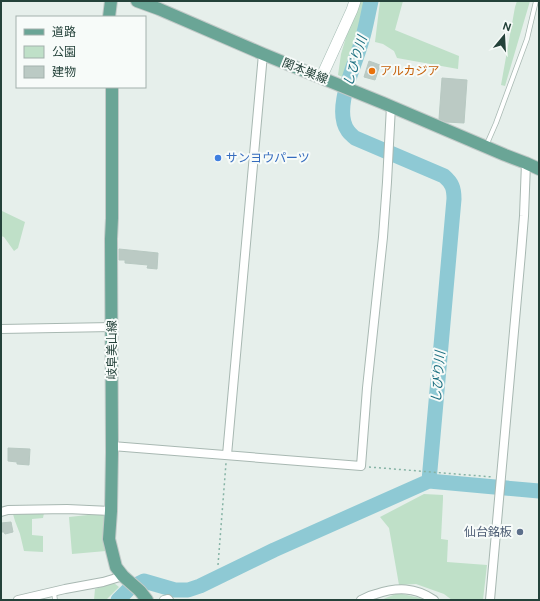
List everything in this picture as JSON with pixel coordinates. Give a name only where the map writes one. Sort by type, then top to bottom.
[{"type":"main road","points":[[109,16],[111,1]]},
{"type":"main road","name":"関本巣線","points":[[137,1],[539,169]]},
{"type":"main road","name":"岐阜美山線","points":[[112,88],[112,446],[109,539],[116,567],[147,600]]},
{"type":"street","points":[[321,78],[355,1]]},
{"type":"street","points":[[227,455],[263,54]]},
{"type":"street","points":[[112,446],[360,466],[383,237],[391,106]]},
{"type":"street","points":[[490,600],[523,231],[526,163]]},
{"type":"street","points":[[1,329],[112,327]]},
{"type":"street","points":[[1,512],[8,510],[67,509],[111,511]]},
{"type":"street","points":[[18,600],[55,596],[65,589],[104,582],[123,576]]},
{"type":"street","points":[[361,600],[366,597],[396,588],[408,589],[427,595],[434,600]]},
{"type":"street","points":[[164,600],[169,600]]},
{"type":"lane","points":[[485,147],[496,123],[527,39],[536,1]]},
{"type":"path","points":[[218,565],[227,455]]},
{"type":"path","points":[[360,466],[434,472],[501,480]]},
{"type":"green space","points":[[358,1],[366,1],[347,79],[338,75],[341,54]]},
{"type":"green space","points":[[380,1],[403,1],[395,30],[459,56],[458,69],[397,58],[394,51],[383,44],[375,42]]},
{"type":"green space","points":[[517,1],[530,1],[505,86],[501,85]]},
{"type":"green space","points":[[1,211],[25,222],[18,248],[14,251],[4,237],[1,236]]},
{"type":"green space","points":[[424,494],[443,495],[441,539],[448,540],[447,562],[487,565],[483,600],[452,600],[444,594],[416,584],[399,585],[389,528],[380,517]]},
{"type":"green space","points":[[44,513],[43,518],[32,519],[32,535],[43,536],[43,552],[24,551],[13,514]]},
{"type":"green space","points":[[106,513],[106,551],[72,554],[69,517]]},
{"type":"green space","points":[[114,583],[119,587],[106,600],[94,600],[95,589]]},
{"type":"green space","points":[[398,593],[420,598],[424,600],[381,600]]},
{"type":"building","name":"アルカジア","points":[[369,61],[380,65],[375,80],[364,77]]},
{"type":"building","points":[[442,78],[467,80],[464,123],[446,122],[439,119]]},
{"type":"building","points":[[119,249],[158,253],[157,269],[147,268],[148,265],[125,263],[125,260],[119,260]]},
{"type":"building","points":[[8,448],[30,449],[29,465],[17,464],[17,462],[8,461]]},
{"type":"building","points":[[11,522],[13,532],[5,534],[4,532],[1,532],[1,523]]},
{"type":"waterway","name":"しびり川","points":[[371,1],[359,50],[344,99],[344,122],[348,131],[355,138],[444,176],[451,183],[454,192],[429,481]]},
{"type":"waterway","name":"しびり川","points":[[118,600],[130,588],[144,581],[175,590],[188,590],[200,586],[274,550],[429,481],[539,491]]},
{"type":"place","name":"アルカジア","points":[[372,71]]},
{"type":"place","name":"サンヨウパーツ","points":[[218,158]]},
{"type":"place","name":"仙台銘板","points":[[520,532]]}]
